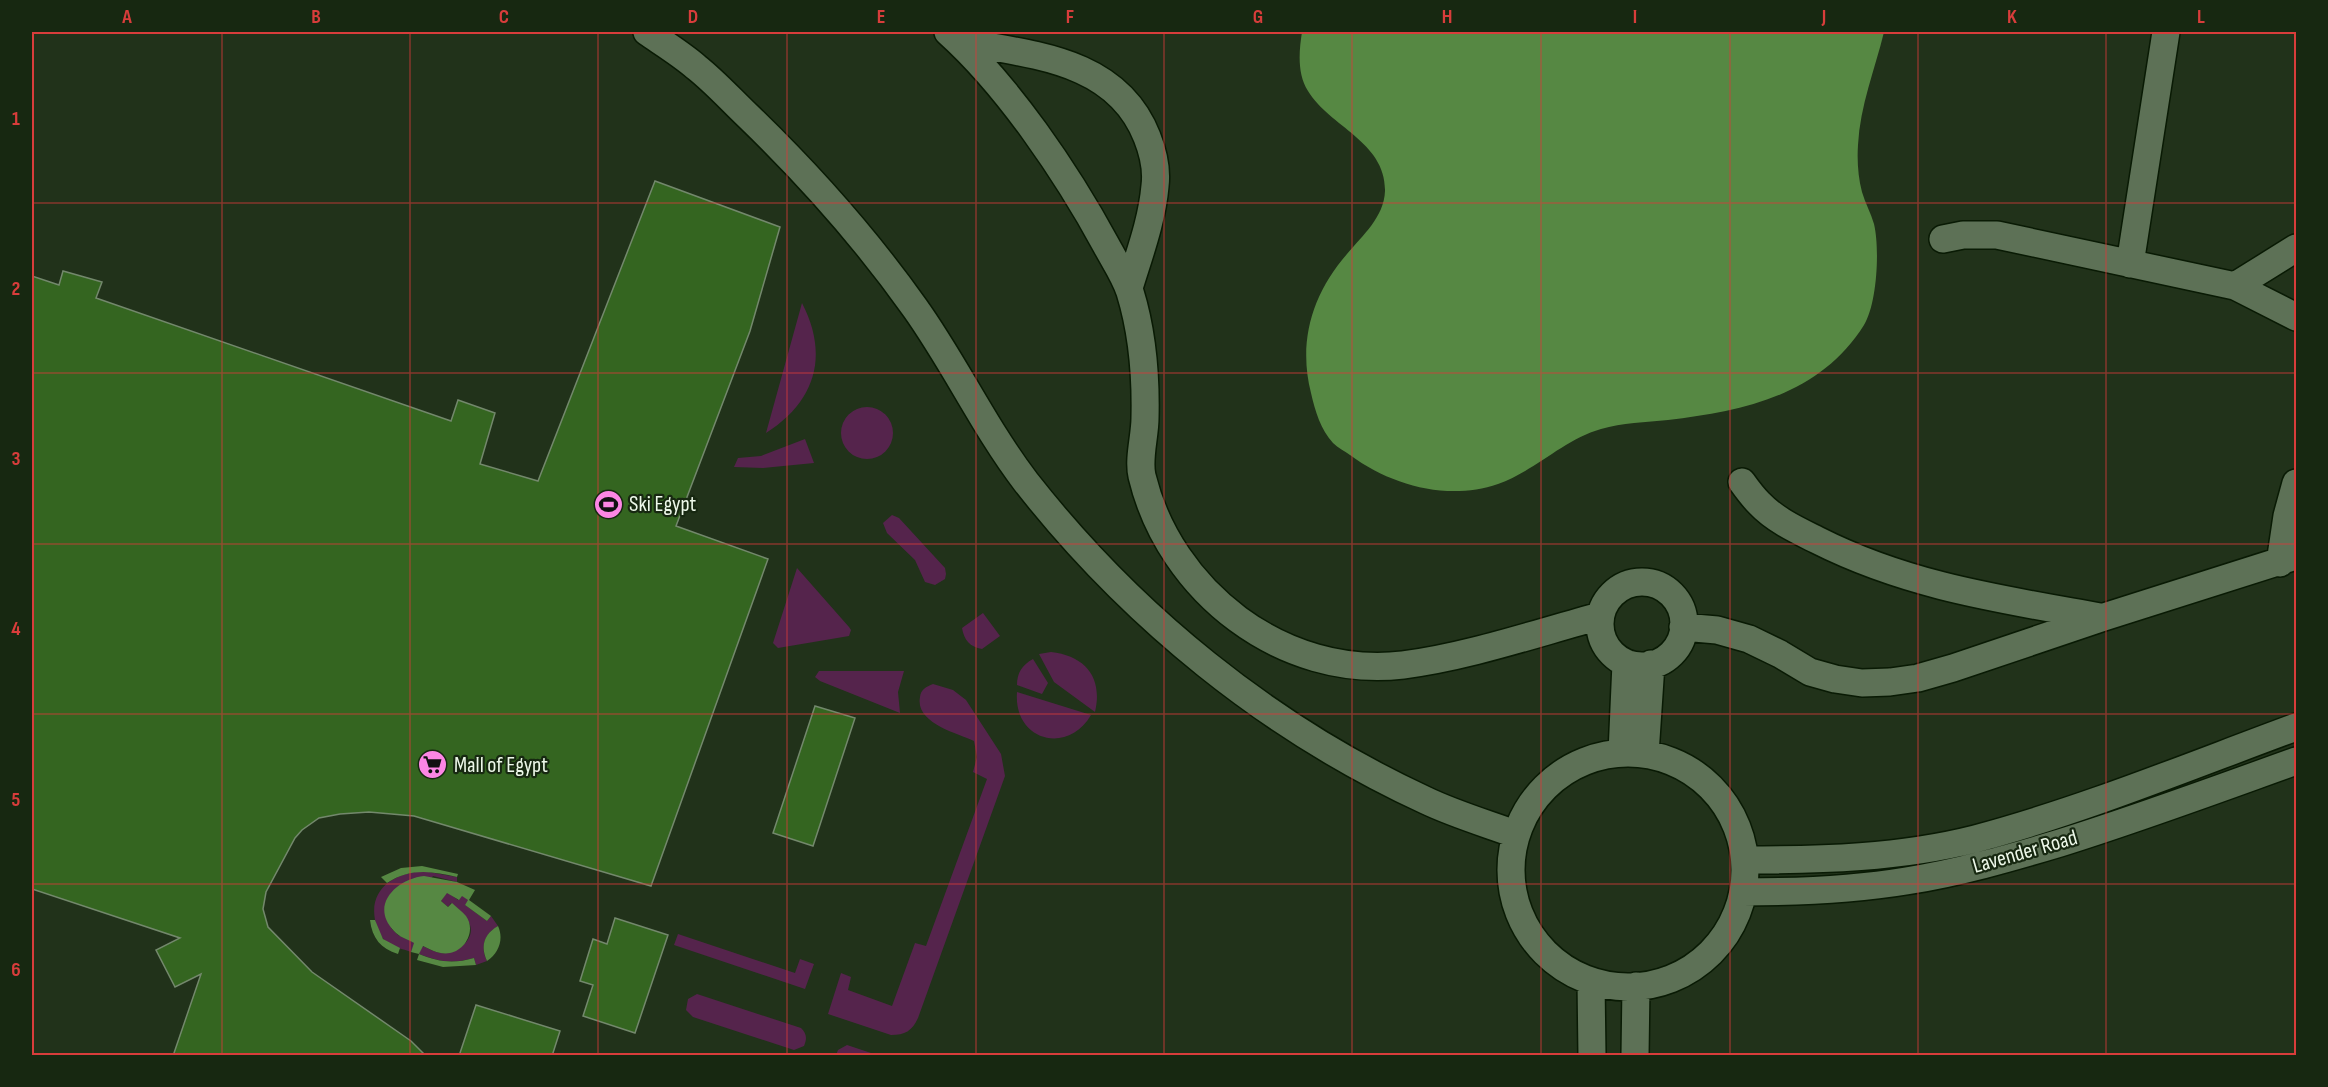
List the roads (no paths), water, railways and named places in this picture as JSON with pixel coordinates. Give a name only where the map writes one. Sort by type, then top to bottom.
[{"type":"street","points":[[647,32],[695,66],[789,156],[857,231],[917,310],[967,393],[1025,481],[1128,595],[1234,686],[1295,730],[1360,768],[1428,802],[1515,834]]},
{"type":"street","points":[[2130,264],[2166,32]]},
{"type":"street","points":[[953,36],[1066,63],[1096,76],[1122,96],[1141,122],[1152,152],[1156,184],[1150,216],[1129,288]]},
{"type":"street","points":[[953,36],[1008,98],[1053,158],[1093,222],[1129,288],[1141,333],[1146,380],[1141,472],[1152,510],[1169,546],[1192,578],[1219,606],[1250,629],[1286,647],[1323,659],[1362,665],[1401,665],[1440,659],[1600,616]]},
{"type":"street","points":[[1943,239],[1971,234],[1997,235],[2235,286],[2296,317]]},
{"type":"street","points":[[2235,286],[2296,248]]},
{"type":"street","points":[[1742,482],[1759,504],[1783,523],[1838,550],[1898,574],[1959,591],[2104,617]]},
{"type":"street","points":[[1683,627],[1717,630],[1749,639],[1810,672],[1834,679],[1863,683],[1918,678],[2288,560],[2287,516],[2296,483]]},
{"type":"street","points":[[1640,582],[1652,583],[1672,594],[1683,615],[1683,627],[1682,637],[1670,655],[1639,664],[1614,655],[1605,644],[1600,631],[1600,616],[1610,596],[1619,588],[1640,582]]},
{"type":"street","points":[[1633,753],[1639,664]]},
{"type":"street","name":"Lavender Road","points":[[1744,860],[1860,857],[1917,850],[1973,839],[2074,808],[2296,727]]},
{"type":"street","points":[[1633,753],[1664,758],[1682,766],[1713,790],[1725,805],[1735,822],[1741,841],[1744,860],[1743,892],[1730,928],[1706,957],[1673,978],[1636,986],[1613,986],[1591,981],[1570,971],[1551,959],[1535,942],[1514,902],[1510,879],[1511,856],[1515,834],[1534,798],[1564,771],[1582,762],[1633,753]]},
{"type":"street","name":"Lavender Road","points":[[1743,892],[1852,888],[1961,871],[2126,822],[2296,761]]},
{"type":"street","points":[[1591,981],[1592,1056]]},
{"type":"street","points":[[1635,1056],[1636,986]]},
{"type":"place","name":"Ski Egypt","points":[[608,504]]},
{"type":"place","name":"Mall of Egypt","points":[[433,765]]}]
